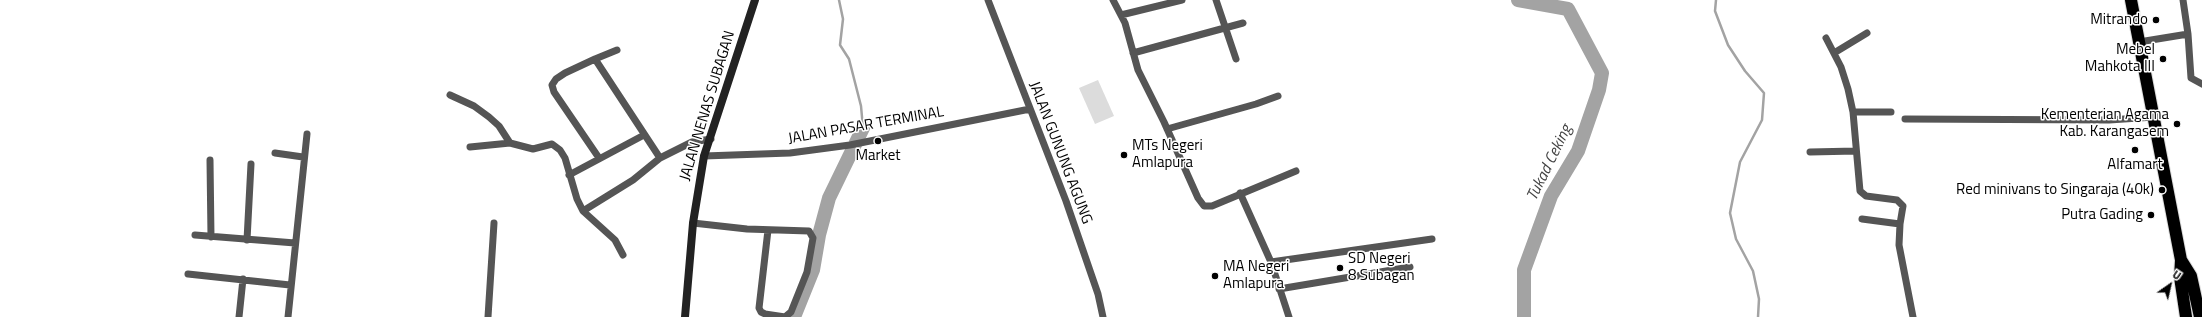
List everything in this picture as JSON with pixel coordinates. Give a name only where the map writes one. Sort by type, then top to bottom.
[{"type":"highway","points":[[2131,0],[2181,260],[2180,277],[2186,317]]},
{"type":"highway","points":[[2181,260],[2191,276],[2200,313]]},
{"type":"main road","name":"JALAN NENAS SUBAGAN","points":[[686,317],[693,223],[704,156],[711,139],[755,0]]},
{"type":"street","name":"JALAN GUNUNG AGUNG","points":[[988,0],[1066,201],[1098,294],[1103,317]]},
{"type":"street","points":[[1113,0],[1121,15],[1138,70],[1167,129],[1198,198],[1204,206],[1212,206],[1240,193],[1296,171]]},
{"type":"street","points":[[1121,15],[1182,0]]},
{"type":"street","points":[[1216,0],[1236,59]]},
{"type":"street","points":[[2183,0],[2188,34],[2191,78],[2202,84]]},
{"type":"street","points":[[1133,53],[1243,23]]},
{"type":"street","points":[[1834,53],[1867,33]]},
{"type":"street","points":[[2139,42],[2188,34]]},
{"type":"street","points":[[1826,38],[1834,53],[1848,88],[1853,112],[1860,191],[1866,196],[1893,199],[1901,203],[1904,210],[1900,224],[1899,245],[1913,317]]},
{"type":"street","points":[[599,158],[554,92],[552,85],[556,79],[565,74],[617,50]]},
{"type":"street","points":[[595,59],[660,158]]},
{"type":"street","points":[[450,95],[474,106],[488,117],[499,126],[510,143]]},
{"type":"street","points":[[1167,129],[1256,104],[1278,96]]},
{"type":"street","name":"JALAN PASAR TERMINAL","points":[[704,156],[790,153],[850,145],[1030,109]]},
{"type":"street","points":[[1853,112],[1891,112]]},
{"type":"street","points":[[1905,119],[2109,120],[2154,117]]},
{"type":"street","points":[[288,317],[303,156],[307,134]]},
{"type":"street","points":[[569,175],[644,135]]},
{"type":"street","points":[[583,211],[633,180],[660,158],[692,142],[711,139]]},
{"type":"street","points":[[470,147],[510,143],[533,149],[549,144],[556,146],[563,153],[577,199],[583,211],[615,240],[623,255]]},
{"type":"street","points":[[1810,152],[1856,151]]},
{"type":"street","points":[[275,153],[303,156]]},
{"type":"street","points":[[210,160],[211,237]]},
{"type":"street","points":[[246,240],[251,164]]},
{"type":"street","points":[[1240,193],[1270,262],[1289,317]]},
{"type":"street","points":[[1862,219],[1900,224]]},
{"type":"street","points":[[488,317],[494,223]]},
{"type":"street","points":[[693,223],[768,230],[809,231],[813,238],[807,272],[791,312],[785,317],[765,314],[761,312],[759,308],[768,230]]},
{"type":"street","points":[[195,235],[295,243]]},
{"type":"street","points":[[1270,262],[1432,239]]},
{"type":"street","points":[[1280,289],[1410,267]]},
{"type":"street","points":[[188,274],[290,285]]},
{"type":"street","points":[[239,317],[243,279]]},
{"type":"shaded area","points":[[1098,80],[1114,116],[1095,124],[1079,88]]},
{"type":"waterway","points":[[839,0],[843,19],[840,45],[849,59],[861,106],[863,128]]},
{"type":"waterway","name":"Tukad Ceking","points":[[1518,0],[1568,9],[1602,73],[1599,90],[1578,151],[1551,196],[1524,270],[1524,317]]},
{"type":"waterway","points":[[1716,0],[1715,11],[1728,45],[1745,71],[1764,93],[1762,120],[1740,162],[1730,213],[1736,239],[1753,271],[1759,299],[1758,317]]},
{"type":"waterway","points":[[794,317],[813,270],[819,235],[829,198],[863,128]]},
{"type":"place","name":"Mitrando","points":[[2156,20]]},
{"type":"place","name":"Mebel Mahkota III","points":[[2163,59]]},
{"type":"place","name":"Kementerian Agama Kab. Karangasem","points":[[2177,124]]},
{"type":"place","name":"Market","points":[[878,141]]},
{"type":"place","name":"Alfamart","points":[[2135,150]]},
{"type":"place","name":"MTs Negeri Amlapura","points":[[1124,155]]},
{"type":"place","name":"Red minivans to Singaraja (40k)","points":[[2162,190]]},
{"type":"place","name":"Putra Gading","points":[[2151,215]]},
{"type":"place","name":"SD Negeri 8 Subagan","points":[[1340,268]]},
{"type":"place","name":"MA Negeri Amlapura","points":[[1215,276]]}]
